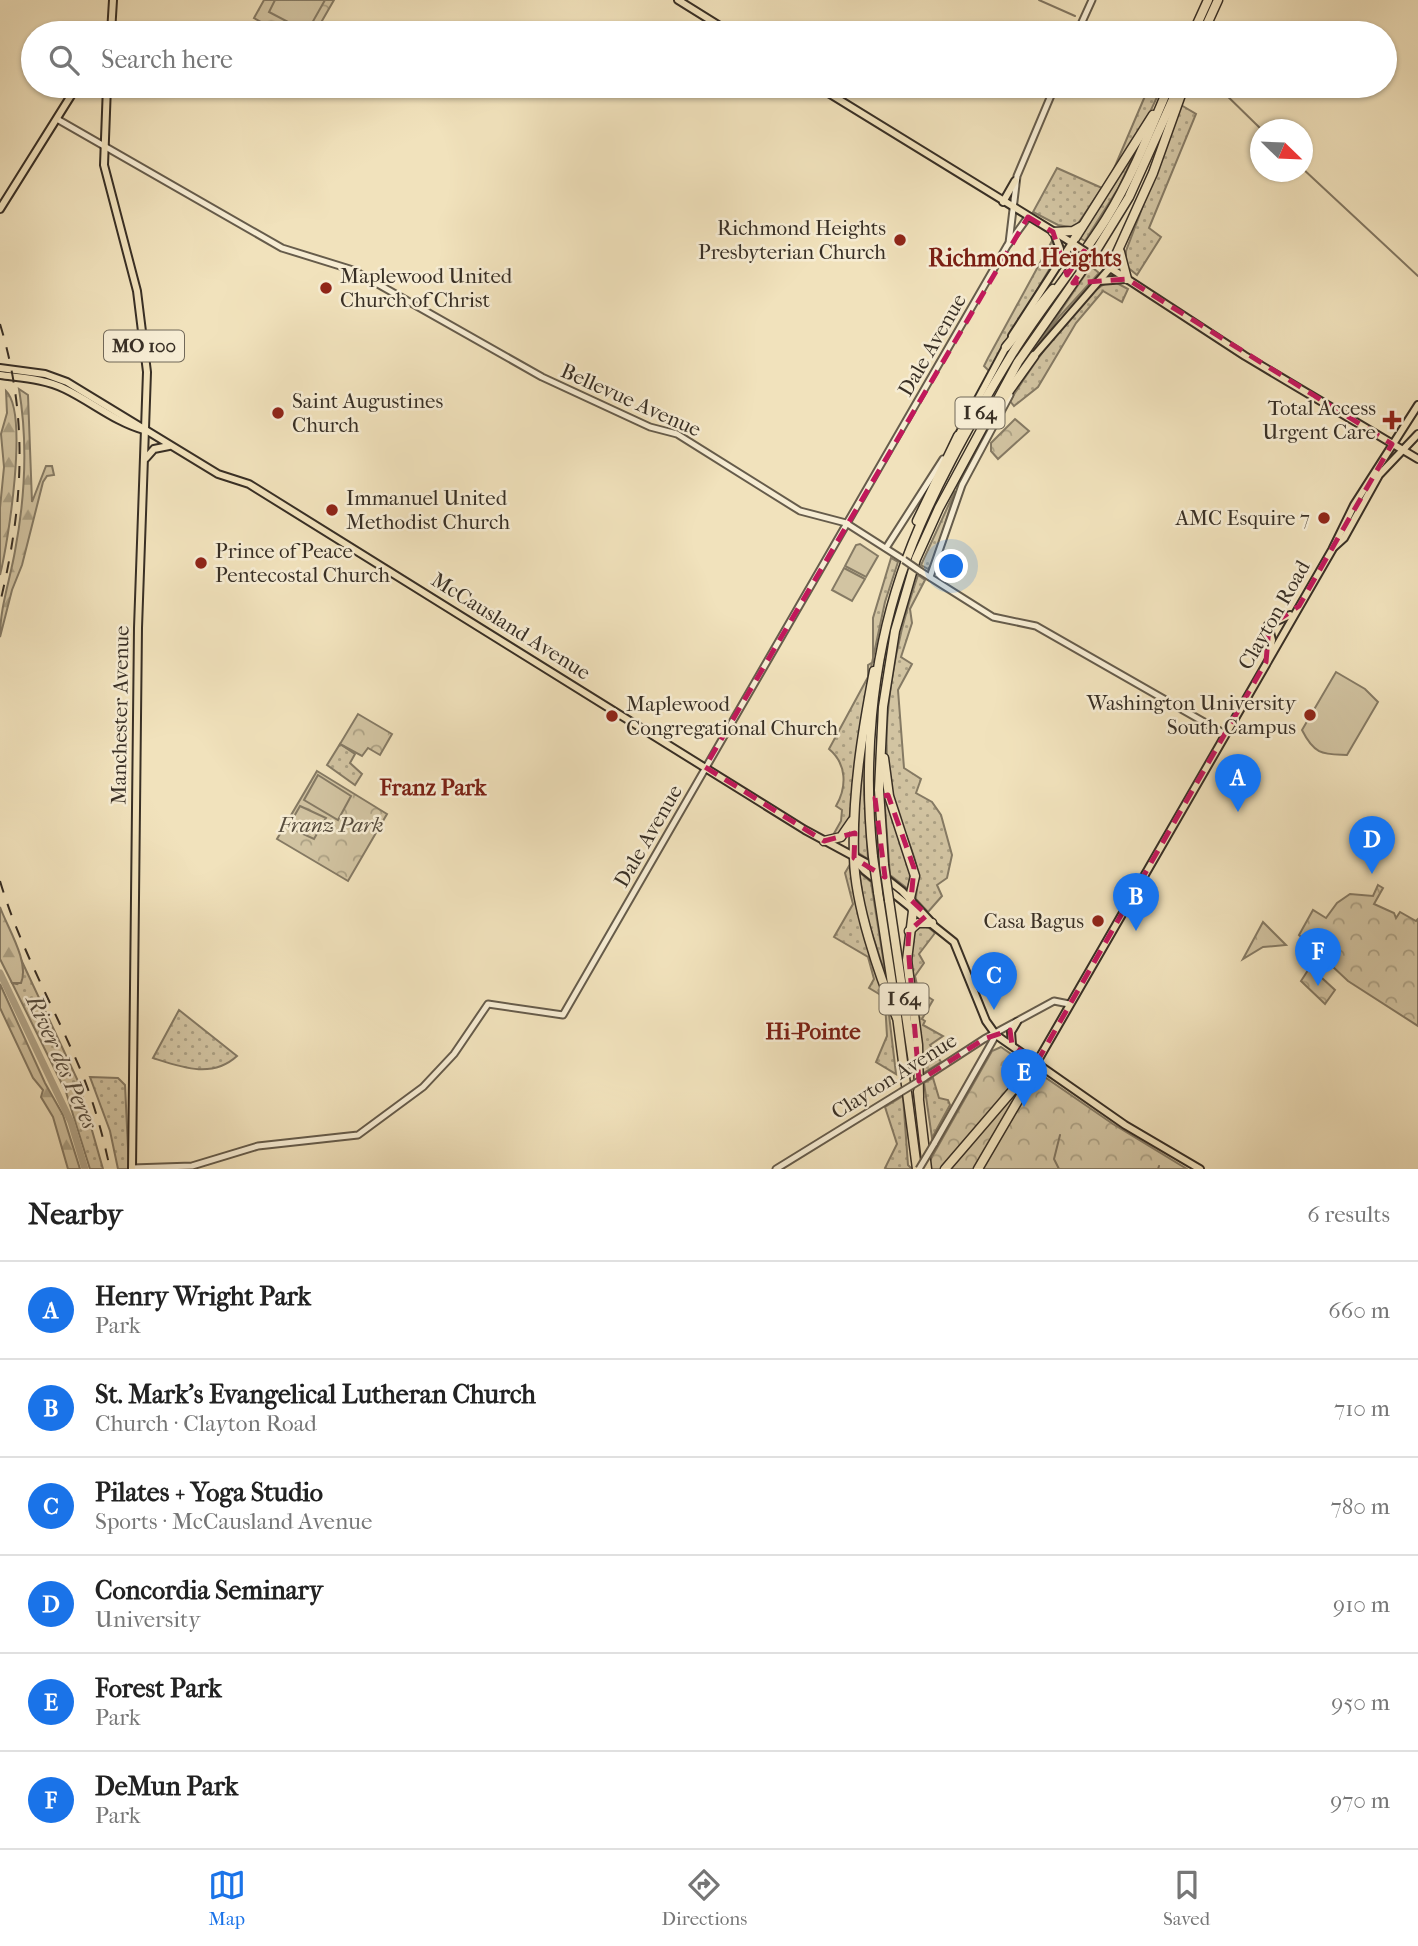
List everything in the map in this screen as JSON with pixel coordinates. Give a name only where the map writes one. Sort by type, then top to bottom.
[{"type":"highway","points":[[1198,21],[1208,0]]},
{"type":"highway","points":[[1208,21],[1218,0]]},
{"type":"highway","points":[[1074,244],[1084,224],[1172,98]]},
{"type":"highway","name":"I 64","points":[[918,1169],[873,857],[870,750],[886,631],[909,552],[932,501],[1005,367],[1120,194],[1172,98]]},
{"type":"highway","points":[[1110,268],[1119,251],[1173,98]]},
{"type":"highway","name":"I 64","points":[[927,1169],[919,1097],[884,865],[879,754],[894,638],[909,578],[932,520],[1025,351],[1123,208],[1173,98]]},
{"type":"highway","points":[[1053,232],[1073,231],[1084,224]]},
{"type":"highway","points":[[1119,251],[1127,279]]},
{"type":"highway","points":[[1006,346],[1036,307],[1063,281]]},
{"type":"highway","points":[[979,433],[1034,356]]},
{"type":"highway","points":[[909,552],[923,506],[958,436]]},
{"type":"highway","points":[[886,631],[876,662],[864,723],[855,811],[854,858],[864,917],[897,1018]]},
{"type":"highway","points":[[881,729],[887,788],[915,876],[906,900],[913,911],[909,931],[908,969],[918,1045],[919,1097]]},
{"type":"highway","points":[[824,841],[843,836],[855,811]]},
{"type":"highway","points":[[909,931],[918,923],[932,923]]},
{"type":"highway","points":[[945,1169],[1037,1062]]},
{"type":"highway","points":[[978,1169],[1033,1075],[1037,1062]]},
{"type":"main road","points":[[112,21],[113,0]]},
{"type":"main road","points":[[678,0],[712,21]]},
{"type":"main road","points":[[0,209],[70,98]]},
{"type":"main road","name":"MO 100","points":[[103,148],[106,98]]},
{"type":"main road","points":[[836,98],[1074,244],[1245,356],[1418,459]]},
{"type":"main road","name":"Manchester Avenue","points":[[103,148],[107,180],[139,303],[146,363],[138,628],[132,1168]]},
{"type":"main road","points":[[1003,202],[1016,181]]},
{"type":"main road","points":[[1053,232],[1059,244],[1060,260]]},
{"type":"main road","points":[[958,436],[1006,346],[1060,260],[1074,244]]},
{"type":"main road","points":[[1034,356],[1110,268]]},
{"type":"main road","points":[[1097,282],[1127,279]]},
{"type":"main road","name":"McCausland Avenue","points":[[0,368],[45,374],[67,382],[136,422],[146,431]]},
{"type":"main road","name":"McCausland Avenue","points":[[0,375],[44,381],[64,388],[122,422],[146,431],[218,474],[249,484],[824,841],[868,864],[957,947],[986,1021],[996,1035]]},
{"type":"main road","name":"Clayton Road","points":[[1037,1062],[1332,550],[1354,505],[1418,405]]},
{"type":"main road","name":"Clayton Road","points":[[1332,550],[1344,538],[1379,475],[1418,434]]},
{"type":"main road","points":[[145,460],[154,449],[171,446]]},
{"type":"main road","points":[[1266,662],[1272,643],[1268,625],[1285,619],[1299,606]]},
{"type":"main road","name":"McCausland Avenue","points":[[913,911],[932,923]]},
{"type":"main road","points":[[1012,1045],[1011,1032],[1017,1022]]},
{"type":"main road","points":[[996,1035],[1125,1125],[1200,1169]]},
{"type":"street","points":[[1082,21],[1092,0]]},
{"type":"street","name":"Dale Avenue","points":[[1007,246],[1016,181],[1050,98]]},
{"type":"street","name":"Bellevue Avenue","points":[[57,119],[103,148],[150,171],[282,248],[353,270],[547,380],[650,427],[677,434],[800,511],[846,523],[996,618],[1036,626],[1225,734]]},
{"type":"street","name":"Dale Avenue","points":[[132,1168],[192,1166],[258,1146],[356,1136],[423,1087],[454,1054],[488,1004],[563,1015],[1007,246],[1028,217]]},
{"type":"street","points":[[930,577],[962,485],[1034,356]]},
{"type":"street","points":[[886,548],[958,436]]},
{"type":"street","name":"Clayton Avenue","points":[[776,1169],[969,1049],[1054,1001],[1069,1004]]},
{"type":"street","points":[[918,1169],[996,1035]]},
{"type":"street","points":[[969,1049],[983,1057]]},
{"type":"highlighted area","points":[[1028,217],[1053,232],[1067,275],[1084,251],[1092,256],[1073,283],[1127,279],[1392,444],[1299,606],[1269,626],[1266,662],[1037,1062],[1012,1045],[1010,1030],[984,1039],[919,1081],[908,945],[909,931],[927,915],[911,900],[914,868],[888,795],[875,798],[885,877],[854,858],[855,833],[824,841],[705,767]]},
{"type":"green space","points":[[264,0],[334,0],[322,21],[259,21],[254,18]]},
{"type":"green space","points":[[275,0],[325,0],[313,21],[286,21],[269,12]]},
{"type":"green space","points":[[1144,98],[1157,98],[1144,125],[1113,171]]},
{"type":"green space","points":[[1181,105],[1196,114],[1149,228],[1161,237],[1137,275],[1126,266],[1126,251]]},
{"type":"green space","points":[[1138,146],[1119,187],[1085,241],[1080,238]]},
{"type":"green space","points":[[1057,168],[1102,188],[1075,228],[1058,225],[1033,212]]},
{"type":"green space","points":[[1052,241],[1058,253],[1056,258],[989,371],[984,366]]},
{"type":"green space","points":[[1091,266],[1099,273],[1060,316],[1016,377]]},
{"type":"green space","points":[[1113,281],[1128,289],[1122,302],[1103,291],[1076,323],[1038,387],[1014,406],[1010,401],[1057,332],[1088,297],[1101,286]]},
{"type":"green space","points":[[19,389],[28,395],[32,502],[46,466],[52,466],[54,475],[47,476],[43,482],[0,637],[23,491],[24,430]]},
{"type":"green space","points":[[6,391],[13,404],[16,450],[8,536],[0,575],[0,508],[4,467],[1,434],[7,413]]},
{"type":"green space","points":[[1015,419],[1029,431],[998,459],[991,451],[991,443]]},
{"type":"green space","points":[[955,491],[934,562],[928,569],[921,565]]},
{"type":"green space","points":[[860,544],[878,556],[866,577],[845,566],[856,545]]},
{"type":"green space","points":[[891,558],[898,562],[885,602],[873,658],[873,618]]},
{"type":"green space","points":[[844,568],[865,579],[852,601],[832,590]]},
{"type":"green space","points":[[918,575],[925,580],[910,609],[912,623],[901,657],[912,664],[898,690],[904,768],[921,779],[916,793],[932,802],[941,815],[952,855],[947,878],[937,885],[942,896],[928,912],[916,899],[918,873],[892,796],[887,742],[896,655]]},
{"type":"green space","points":[[872,663],[849,821],[840,835],[832,837],[841,821],[842,810],[836,806],[842,791],[843,776],[839,762],[829,749],[868,677],[868,665]]},
{"type":"green space","points":[[1336,672],[1365,689],[1378,702],[1347,755],[1321,752],[1311,745],[1302,730]]},
{"type":"green space","points":[[358,714],[392,734],[380,755],[368,748],[362,756],[340,744]]},
{"type":"green space","points":[[868,717],[864,789],[868,859],[857,852],[861,765]]},
{"type":"green space","points":[[340,744],[355,754],[350,763],[362,774],[355,785],[327,765]]},
{"type":"green space","name":"Franz Park","points":[[317,771],[387,814],[348,881],[277,839]]},
{"type":"green space","points":[[318,775],[351,796],[338,820],[304,800]]},
{"type":"green space","points":[[883,781],[911,868],[908,889],[890,875]]},
{"type":"green space","points":[[300,806],[326,818],[314,839],[288,827]]},
{"type":"green space","points":[[849,866],[888,1006],[896,1074],[876,1062],[887,1036],[885,1002],[884,997],[869,988],[874,979],[868,957],[834,937],[853,904],[845,873]]},
{"type":"green space","points":[[859,872],[871,882],[886,977],[865,911]]},
{"type":"green space","points":[[1378,885],[1383,888],[1374,904],[1394,913],[1396,918],[1400,912],[1416,921],[1418,919],[1418,1026],[1348,981],[1299,935],[1313,910],[1326,918],[1337,903],[1350,894],[1373,896]]},
{"type":"green space","points":[[0,907],[20,955],[23,975],[21,983],[12,983],[0,959]]},
{"type":"green space","points":[[1263,922],[1286,945],[1263,947],[1243,959]]},
{"type":"green space","points":[[918,926],[928,927],[935,933],[919,954],[924,963],[915,976],[917,985],[923,989],[922,993],[933,1000],[922,1019],[925,1021],[923,1025],[943,1036],[930,1045],[941,1062],[922,1074],[912,973],[914,936]]},
{"type":"green space","points":[[18,953],[78,1081],[103,1169],[90,1169],[66,1092],[12,983],[17,984],[22,970]]},
{"type":"green space","points":[[1310,967],[1335,990],[1325,1004],[1301,981]]},
{"type":"green space","points":[[0,984],[45,1083],[63,1115],[80,1169],[68,1169],[53,1117],[41,1097],[43,1090],[33,1078],[0,1008]]},
{"type":"green space","points":[[179,1010],[237,1056],[227,1063],[207,1069],[185,1067],[153,1058]]},
{"type":"green space","points":[[1001,1047],[1113,1124],[1187,1169],[925,1169],[992,1051]]},
{"type":"green space","points":[[90,1077],[118,1078],[125,1085],[129,1169],[118,1169],[110,1131]]},
{"type":"green space","points":[[933,1078],[939,1098],[948,1100],[950,1105],[932,1138],[924,1083]]},
{"type":"green space","points":[[903,1096],[908,1165],[912,1169],[887,1169],[885,1168],[897,1144],[885,1107]]},
{"type":"waterway","points":[[1039,0],[1075,16]]},
{"type":"waterway","points":[[1229,98],[1251,119]]},
{"type":"waterway","points":[[1313,178],[1418,276]]},
{"type":"waterway","name":"River des Peres","points":[[0,973],[71,1122],[85,1169]]},
{"type":"waterway","points":[[1059,1169],[1054,1159],[1060,1135]]},
{"type":"railway","points":[[0,324],[15,394],[20,463],[14,532],[0,603]]},
{"type":"railway","points":[[0,881],[27,954],[86,1083],[110,1169]]},
{"type":"place","name":"Richmond Heights Presbyterian Church","points":[[900,240]]},
{"type":"place","name":"Maplewood United Church of Christ","points":[[326,288]]},
{"type":"place","name":"Saint Augustines Church","points":[[278,413]]},
{"type":"place","name":"Total Access Urgent Care","points":[[1392,420]]},
{"type":"place","name":"Immanuel United Methodist Church","points":[[332,510]]},
{"type":"place","name":"AMC Esquire 7","points":[[1324,518]]},
{"type":"place","name":"Prince of Peace Pentecostal Church","points":[[201,563]]},
{"type":"place","name":"Washington University South Campus","points":[[1310,715]]},
{"type":"place","name":"Maplewood Congregational Church","points":[[612,716]]},
{"type":"place","name":"Henry Wright Park","points":[[1238,812]]},
{"type":"place","name":"Concordia Seminary","points":[[1372,874]]},
{"type":"place","name":"Casa Bagus","points":[[1098,921]]},
{"type":"place","name":"St. Mark's Evangelical Lutheran Church","points":[[1136,931]]},
{"type":"place","name":"DeMun Park","points":[[1318,986]]},
{"type":"place","name":"Pilates + Yoga Studio","points":[[994,1010]]},
{"type":"place","name":"Forest Park","points":[[1024,1107]]},
{"type":"district","name":"Richmond Heights","points":[[1025,258]]},
{"type":"district","name":"Franz Park","points":[[433,787]]},
{"type":"district","name":"Hi-Pointe","points":[[813,1031]]}]
